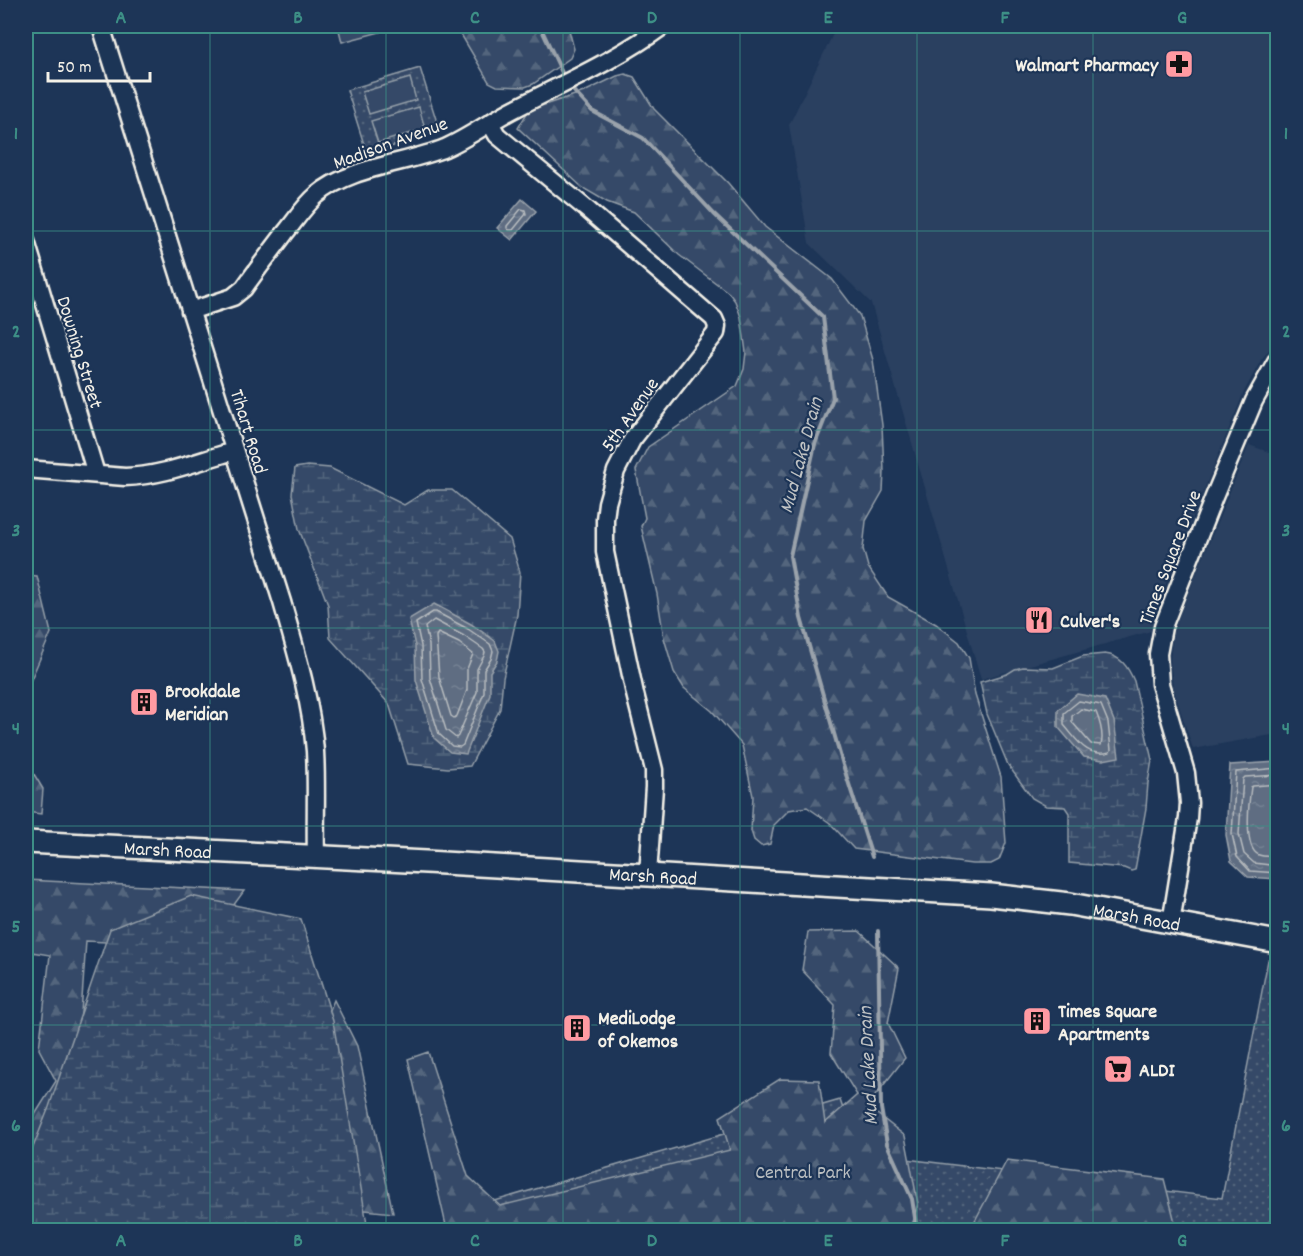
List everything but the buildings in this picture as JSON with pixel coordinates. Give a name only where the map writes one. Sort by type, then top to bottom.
[{"type":"main road","name":"Marsh Road","points":[[26,842],[426,862],[991,896],[1070,904],[1278,942]]},
{"type":"street","name":"Tihart Road","points":[[101,26],[282,602],[299,663],[315,752],[316,858]]},
{"type":"street","name":"Madison Avenue","points":[[190,310],[232,297],[244,288],[317,195],[337,181],[444,148],[613,59],[663,26]]},
{"type":"street","name":"5th Avenue","points":[[490,123],[497,135],[607,226],[714,320],[717,326],[716,333],[628,447],[616,471],[604,519],[605,552],[635,694],[654,770],[648,875]]},
{"type":"street","name":"Downing Street","points":[[26,242],[96,474]]},
{"type":"street","name":"Times Square Drive","points":[[1171,923],[1188,818],[1189,796],[1186,773],[1160,684],[1158,668],[1160,640],[1222,476],[1254,401],[1278,358]]},
{"type":"street","points":[[26,469],[125,477],[152,475],[234,451]]},
{"type":"shaded area","points":[[837,26],[1277,26],[1277,340],[1261,360],[1244,392],[1156,608],[1151,631],[981,679],[871,303],[809,243],[789,125]]},
{"type":"shaded area","points":[[1249,445],[1277,455],[1277,734],[1193,749],[1173,688],[1170,659],[1173,633]]},
{"type":"green space","points":[[338,26],[378,26],[380,32],[342,42]]},
{"type":"green space","points":[[454,26],[568,26],[574,49],[570,58],[533,84],[525,87],[497,86],[489,82]]},
{"type":"green space","points":[[420,68],[440,132],[367,154],[347,90]]},
{"type":"green space","points":[[625,74],[634,77],[654,109],[728,183],[765,227],[832,279],[860,316],[873,360],[882,425],[884,472],[883,491],[866,521],[863,549],[868,567],[888,597],[936,624],[959,642],[969,658],[975,695],[1001,777],[1006,843],[999,860],[991,864],[972,864],[854,849],[830,823],[807,807],[789,810],[774,825],[770,844],[761,846],[754,840],[751,831],[753,796],[742,745],[712,711],[684,688],[674,672],[664,638],[657,594],[641,526],[645,518],[636,470],[648,447],[737,386],[744,369],[746,352],[741,317],[729,293],[679,255],[634,212],[607,202],[583,188],[518,128],[527,113],[535,108],[584,92]]},
{"type":"green space","points":[[410,78],[416,100],[369,114],[362,92]]},
{"type":"green space","points":[[419,107],[425,129],[378,143],[371,121]]},
{"type":"green space","points":[[307,466],[330,468],[404,505],[428,490],[452,490],[510,539],[520,572],[517,615],[503,678],[500,709],[470,766],[448,768],[408,764],[389,704],[330,638],[328,605],[299,529],[292,494],[295,468]]},
{"type":"green space","points":[[26,575],[37,576],[51,633],[26,691]]},
{"type":"green space","points":[[1105,654],[1123,663],[1134,681],[1152,760],[1135,870],[1131,871],[1124,868],[1069,863],[1069,813],[1065,807],[1046,806],[1032,798],[1008,765],[987,714],[980,682],[1023,667],[1053,668],[1083,656]]},
{"type":"green space","points":[[26,761],[43,789],[41,814],[26,812]]},
{"type":"green space","points":[[26,880],[244,891],[225,917],[169,945],[86,941],[77,1071],[306,1069],[334,1000],[357,1046],[393,1213],[336,1207],[321,1230],[26,1230],[26,1129],[56,1081],[39,1049],[50,955],[26,951]]},
{"type":"green space","points":[[191,896],[301,919],[333,1021],[368,1230],[26,1230],[26,1165],[49,1107],[110,929]]},
{"type":"green space","points":[[859,931],[899,968],[888,1023],[905,1058],[867,1106],[905,1136],[918,1204],[911,1230],[447,1230],[408,1059],[428,1052],[468,1176],[500,1206],[730,1150],[720,1117],[780,1079],[819,1080],[825,1123],[857,1095],[831,1053],[835,1005],[802,970],[808,932]]},
{"type":"green space","name":"Central Park","points":[[1268,960],[1277,961],[1277,1230],[463,1230],[457,1212],[840,1100],[858,1153],[1222,1198]]},
{"type":"green space","points":[[1007,1160],[1164,1179],[1177,1230],[970,1230]]},
{"type":"water","points":[[522,199],[536,211],[512,240],[497,228]]},
{"type":"water","points":[[434,604],[471,624],[495,641],[499,651],[497,661],[490,672],[490,694],[466,754],[450,752],[434,738],[416,680],[415,646],[409,619]]},
{"type":"water","points":[[1077,694],[1105,699],[1114,721],[1119,757],[1103,760],[1084,757],[1058,727],[1058,710]]},
{"type":"water","points":[[1277,762],[1277,879],[1248,877],[1231,861],[1226,835],[1230,765]]},
{"type":"waterway","name":"Mud Lake Drain","points":[[540,26],[565,79]]},
{"type":"waterway","name":"Mud Lake Drain","points":[[569,86],[592,111],[643,138],[714,214],[823,317],[833,398],[815,444],[790,556],[801,618],[872,857]]},
{"type":"waterway","name":"Mud Lake Drain","points":[[878,931],[881,1108],[887,1144],[912,1199],[917,1230]]},
{"type":"place","name":"Walmart Pharmacy","points":[[1179,64]]},
{"type":"place","name":"Culver's","points":[[1039,620]]},
{"type":"place","name":"Brookdale Meridian","points":[[144,702]]},
{"type":"place","name":"Times Square Apartments","points":[[1037,1021]]},
{"type":"place","name":"MediLodge of Okemos","points":[[577,1028]]},
{"type":"place","name":"ALDI","points":[[1118,1069]]}]
